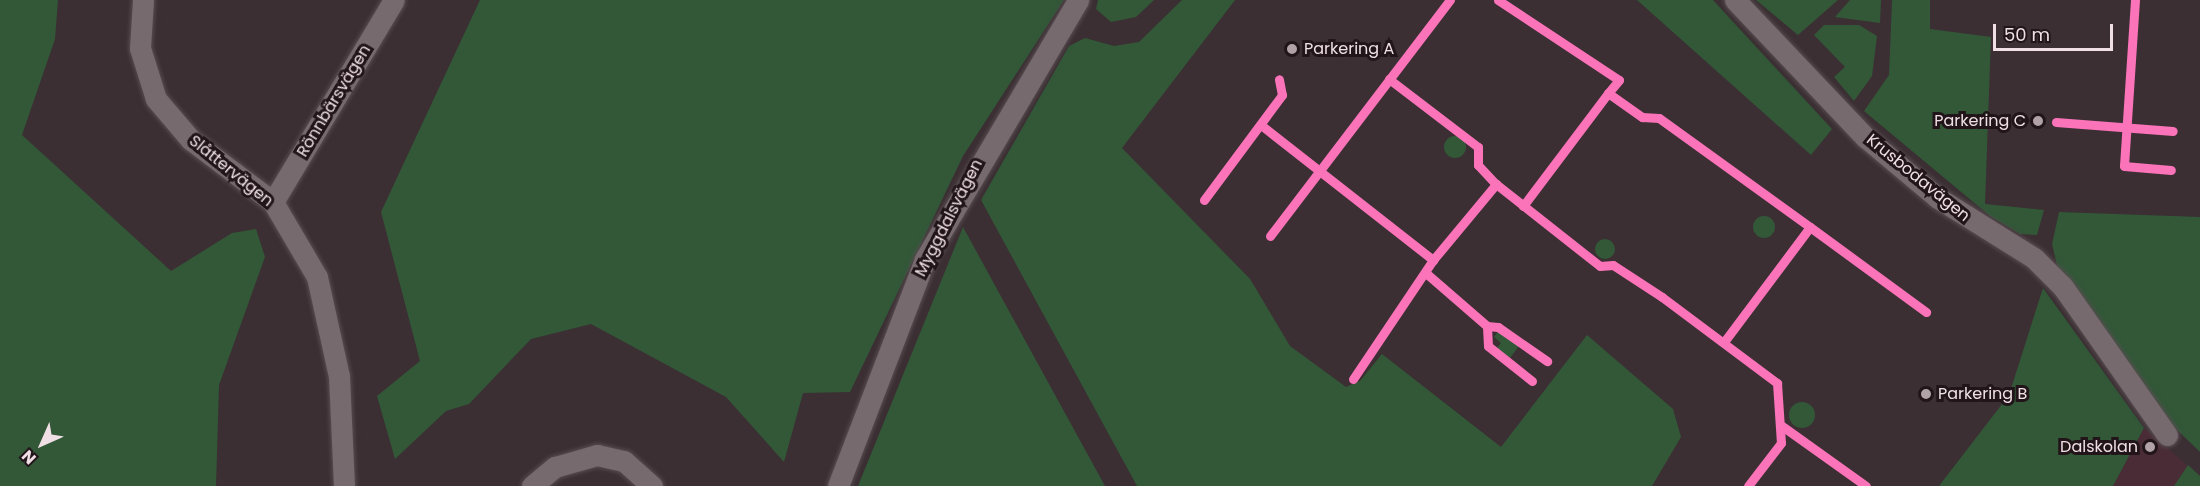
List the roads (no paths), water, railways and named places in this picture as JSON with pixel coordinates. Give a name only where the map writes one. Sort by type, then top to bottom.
[{"type":"street","name":"Slåttervägen","points":[[143,0],[140,48],[166,115],[273,202],[317,277],[339,376],[344,486]]},
{"type":"street","name":"Rönnbärsvägen","points":[[273,202],[394,0]]},
{"type":"street","name":"Myggdalsvägen","points":[[838,486],[925,259],[1078,0]]},
{"type":"street","name":"Krusbodavägen","points":[[1735,0],[1865,137],[1938,198],[2034,258],[2063,287],[2167,435]]},
{"type":"street","points":[[532,486],[555,467],[597,454],[624,461],[652,486]]},
{"type":"place","name":"Parkering A","points":[[1292,49]]},
{"type":"place","name":"Parkering C","points":[[2038,121]]},
{"type":"place","name":"Parkering B","points":[[1926,394]]},
{"type":"place","name":"Dalskolan","points":[[2150,447]]}]
